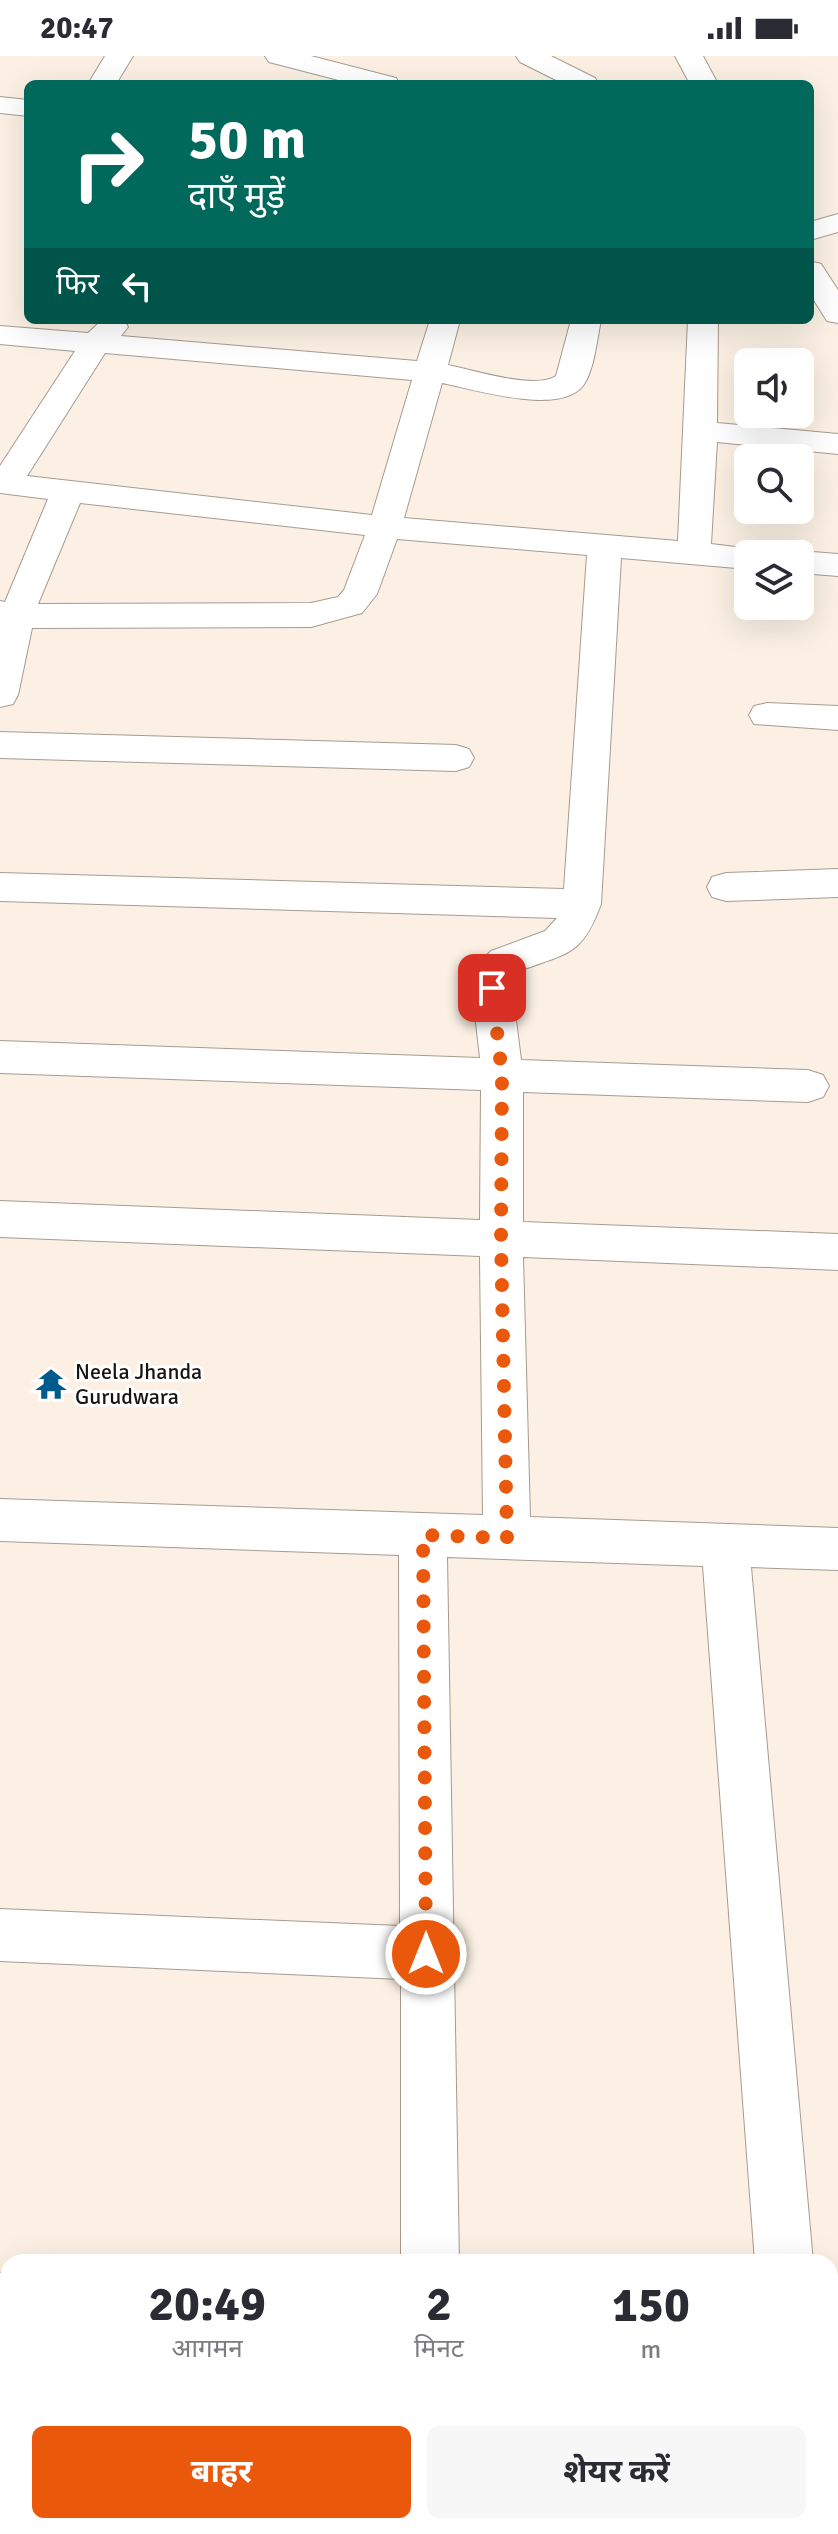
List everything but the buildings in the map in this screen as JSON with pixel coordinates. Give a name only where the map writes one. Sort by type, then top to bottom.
[{"type":"street","points":[[104,80],[119,56]]},
{"type":"street","points":[[530,56],[577,80]]},
{"type":"street","points":[[689,56],[702,80]]},
{"type":"street","points":[[273,62],[365,80]]},
{"type":"street","points":[[0,105],[24,108]]},
{"type":"street","points":[[814,230],[838,223]]},
{"type":"street","points":[[814,276],[838,314]]},
{"type":"street","points":[[2,335],[24,307]]},
{"type":"street","points":[[117,324],[95,344],[2,484],[385,527],[734,557]]},
{"type":"street","points":[[9,614],[295,615],[329,612],[350,605],[360,594],[385,527],[444,324]]},
{"type":"street","points":[[2,335],[432,372],[533,391],[556,390],[571,380],[585,324]]},
{"type":"street","points":[[694,553],[703,324]]},
{"type":"street","points":[[701,431],[838,444]]},
{"type":"street","points":[[0,695],[9,614],[68,491]]},
{"type":"street","points":[[507,1538],[501,1240],[502,1075],[492,988],[495,972],[513,956],[559,941],[572,930],[582,904],[605,546]]},
{"type":"street","points":[[814,563],[838,565]]},
{"type":"street","points":[[767,715],[838,718]]},
{"type":"street","points":[[0,745],[456,758]]},
{"type":"street","points":[[726,887],[838,883]]},
{"type":"street","points":[[0,887],[582,904]]},
{"type":"street","points":[[0,1057],[808,1086]]},
{"type":"street","points":[[0,1219],[838,1252]]},
{"type":"street","points":[[0,1520],[838,1549]]},
{"type":"street","points":[[423,1535],[430,2254]]},
{"type":"street","points":[[725,1545],[783,2254]]},
{"type":"street","points":[[0,1935],[426,1954]]},
{"type":"place","name":"Neela Jhanda Gurudwara","points":[[51,1384]]},
{"type":"route","points":[[426,1954],[423,1535],[507,1538],[501,1240],[502,1075],[492,988]]}]
